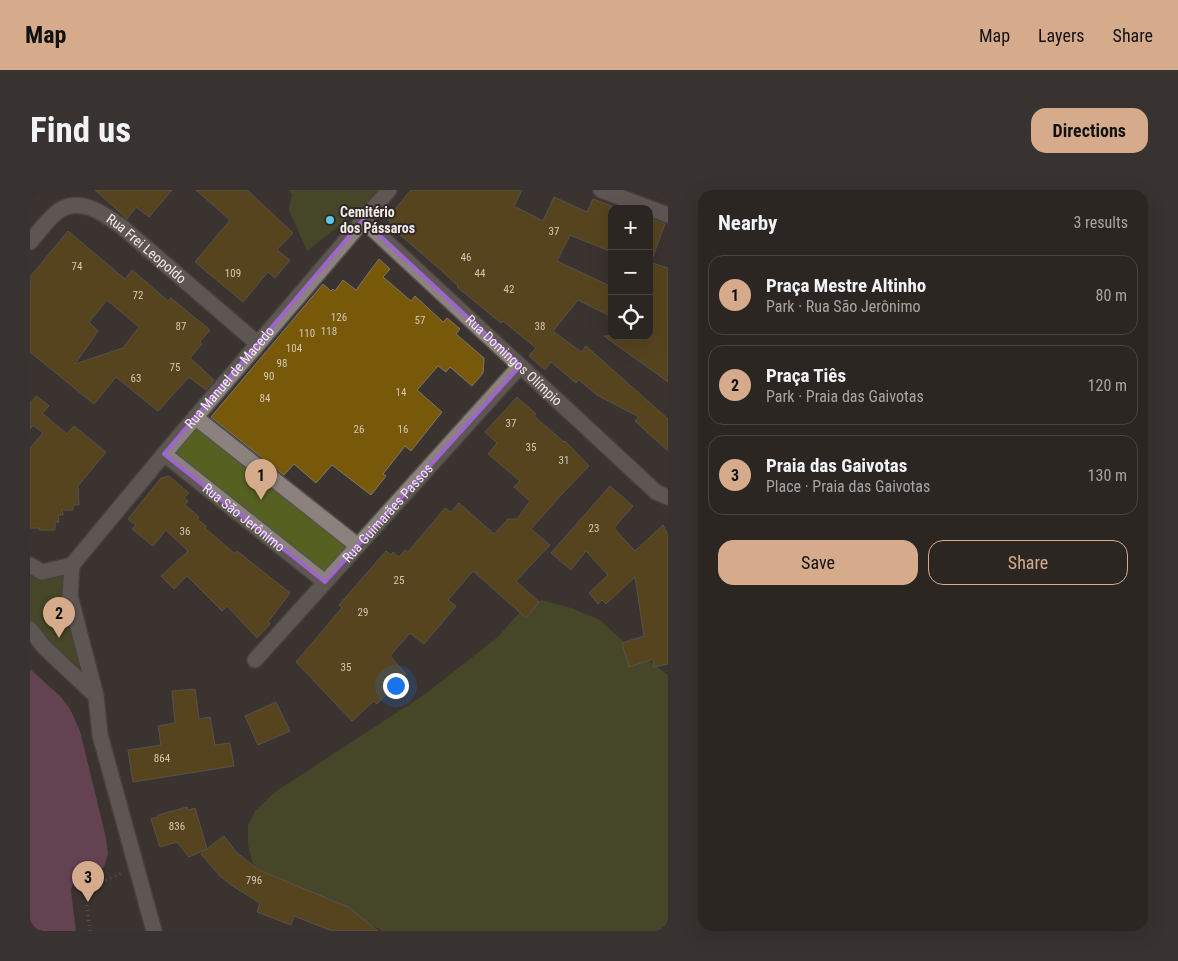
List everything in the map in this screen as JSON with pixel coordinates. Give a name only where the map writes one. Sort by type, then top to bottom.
[{"type":"street","name":"Rua Manuel de Macedo","points":[[72,566],[257,343],[389,190]]},
{"type":"street","points":[[601,190],[638,196],[668,215]]},
{"type":"street","name":"Rua Frei Leopoldo","points":[[30,242],[58,210],[68,206],[80,205],[98,210],[121,226],[257,343]]},
{"type":"street","name":"Rua Domingos Olímpio","points":[[363,220],[656,492],[668,497]]},
{"type":"street","name":"Rua Guimarães Passos","points":[[255,660],[520,366]]},
{"type":"street","points":[[195,417],[358,546]]},
{"type":"street","name":"Rua São Jerônimo","points":[[164,454],[325,582]]},
{"type":"street","points":[[30,566],[42,572],[72,566],[70,596],[96,696],[100,735],[154,931]]},
{"type":"street","points":[[30,629],[44,647],[96,696]]},
{"type":"path","points":[[90,931],[86,902],[89,892],[94,886],[136,866]]},
{"type":"highlighted area","points":[[363,220],[520,366],[325,582],[164,454]]},
{"type":"green space","points":[[288,190],[381,190],[367,204],[307,251],[289,210],[292,194]]},
{"type":"green space","points":[[195,417],[358,546],[325,582],[164,454]]},
{"type":"green space","points":[[30,565],[72,565],[96,696],[30,629]]},
{"type":"green space","points":[[541,600],[571,608],[600,620],[625,643],[668,675],[668,931],[383,931],[311,894],[268,878],[253,864],[248,845],[248,825],[255,811],[275,792],[424,695],[498,637],[519,613]]},
{"type":"shaded area","points":[[30,669],[60,696],[70,709],[80,731],[106,838],[108,854],[104,867],[84,876],[72,886],[76,931],[30,931]]},
{"type":"building","points":[[95,190],[172,190],[149,217],[136,207],[127,219]]},
{"type":"building","points":[[196,190],[247,190],[293,233],[277,250],[290,260],[275,278],[268,272],[243,302],[195,262],[230,220]]},
{"type":"building","points":[[411,190],[522,190],[514,206],[543,221],[554,197],[587,212],[593,199],[609,205],[608,250],[570,235],[557,261],[608,285],[608,315],[578,300],[553,331],[581,352],[586,346],[668,419],[668,451],[635,421],[639,417],[597,395],[579,380],[576,383],[551,362],[545,370],[529,356],[536,348],[503,321],[501,323],[457,287],[443,272],[391,227],[390,215]]},
{"type":"building","points":[[653,220],[665,224],[653,257]]},
{"type":"building","points":[[68,231],[125,279],[132,270],[168,301],[171,298],[210,330],[200,342],[202,344],[190,358],[214,380],[206,390],[189,377],[158,411],[116,377],[94,404],[30,352],[30,277]],"holes":[[[107,300],[139,327],[123,348],[75,364],[98,331],[89,322]]]},
{"type":"building","points":[[379,259],[390,269],[383,277],[411,301],[415,296],[443,322],[447,318],[460,329],[456,334],[484,358],[483,373],[472,386],[450,367],[446,372],[438,366],[417,390],[442,412],[411,451],[405,446],[383,474],[386,476],[371,495],[332,465],[316,483],[294,464],[284,475],[211,417],[323,284],[331,291],[333,289],[335,291],[343,280],[356,290]]},
{"type":"building","points":[[653,263],[668,268],[668,382],[610,340],[653,340]]},
{"type":"building","points":[[36,396],[49,406],[42,413],[67,434],[74,426],[106,452],[78,486],[79,505],[73,505],[73,510],[62,510],[63,515],[58,515],[59,522],[55,522],[55,530],[30,528],[30,448],[43,433],[33,425],[30,429],[30,403]]},
{"type":"building","points":[[517,397],[536,414],[534,416],[565,441],[589,466],[531,529],[550,545],[516,581],[539,602],[526,618],[473,571],[448,600],[456,606],[424,644],[410,633],[390,656],[406,674],[377,704],[374,701],[352,721],[296,662],[342,608],[339,605],[386,551],[391,555],[393,552],[399,557],[405,550],[408,552],[445,508],[451,512],[459,503],[494,534],[508,519],[517,519],[530,501],[514,487],[520,481],[488,454],[497,443],[485,432]]},
{"type":"building","points":[[169,476],[189,493],[184,498],[188,501],[185,505],[199,517],[197,519],[206,526],[205,528],[235,554],[237,551],[290,593],[268,622],[270,624],[257,638],[227,606],[222,611],[187,576],[174,589],[161,576],[188,551],[166,530],[153,546],[132,529],[136,525],[128,519],[161,478]]},
{"type":"building","points":[[610,486],[633,506],[614,528],[635,551],[663,525],[668,535],[668,664],[654,667],[653,659],[629,667],[622,643],[644,636],[635,577],[606,604],[602,600],[598,604],[589,593],[608,575],[586,551],[571,570],[551,553]]},
{"type":"building","points":[[195,689],[199,719],[210,717],[215,745],[230,743],[234,766],[133,782],[128,750],[161,745],[158,726],[175,723],[172,691]]},
{"type":"building","points":[[276,702],[290,731],[258,745],[245,716]]},
{"type":"building","points":[[187,807],[188,810],[195,808],[207,849],[189,857],[177,842],[160,847],[151,819],[158,817],[158,815]]},
{"type":"building","points":[[224,836],[236,852],[259,870],[348,907],[378,931],[332,931],[294,916],[291,925],[257,912],[260,903],[220,876],[201,854]]},
{"type":"place","name":"Cemitério dos Pássaros","points":[[330,220]]},
{"type":"place","name":"Praça Mestre Altinho","points":[[261,500]]},
{"type":"place","name":"Praça Tiês","points":[[59,638]]},
{"type":"place","name":"Praia das Gaivotas","points":[[88,902]]}]
